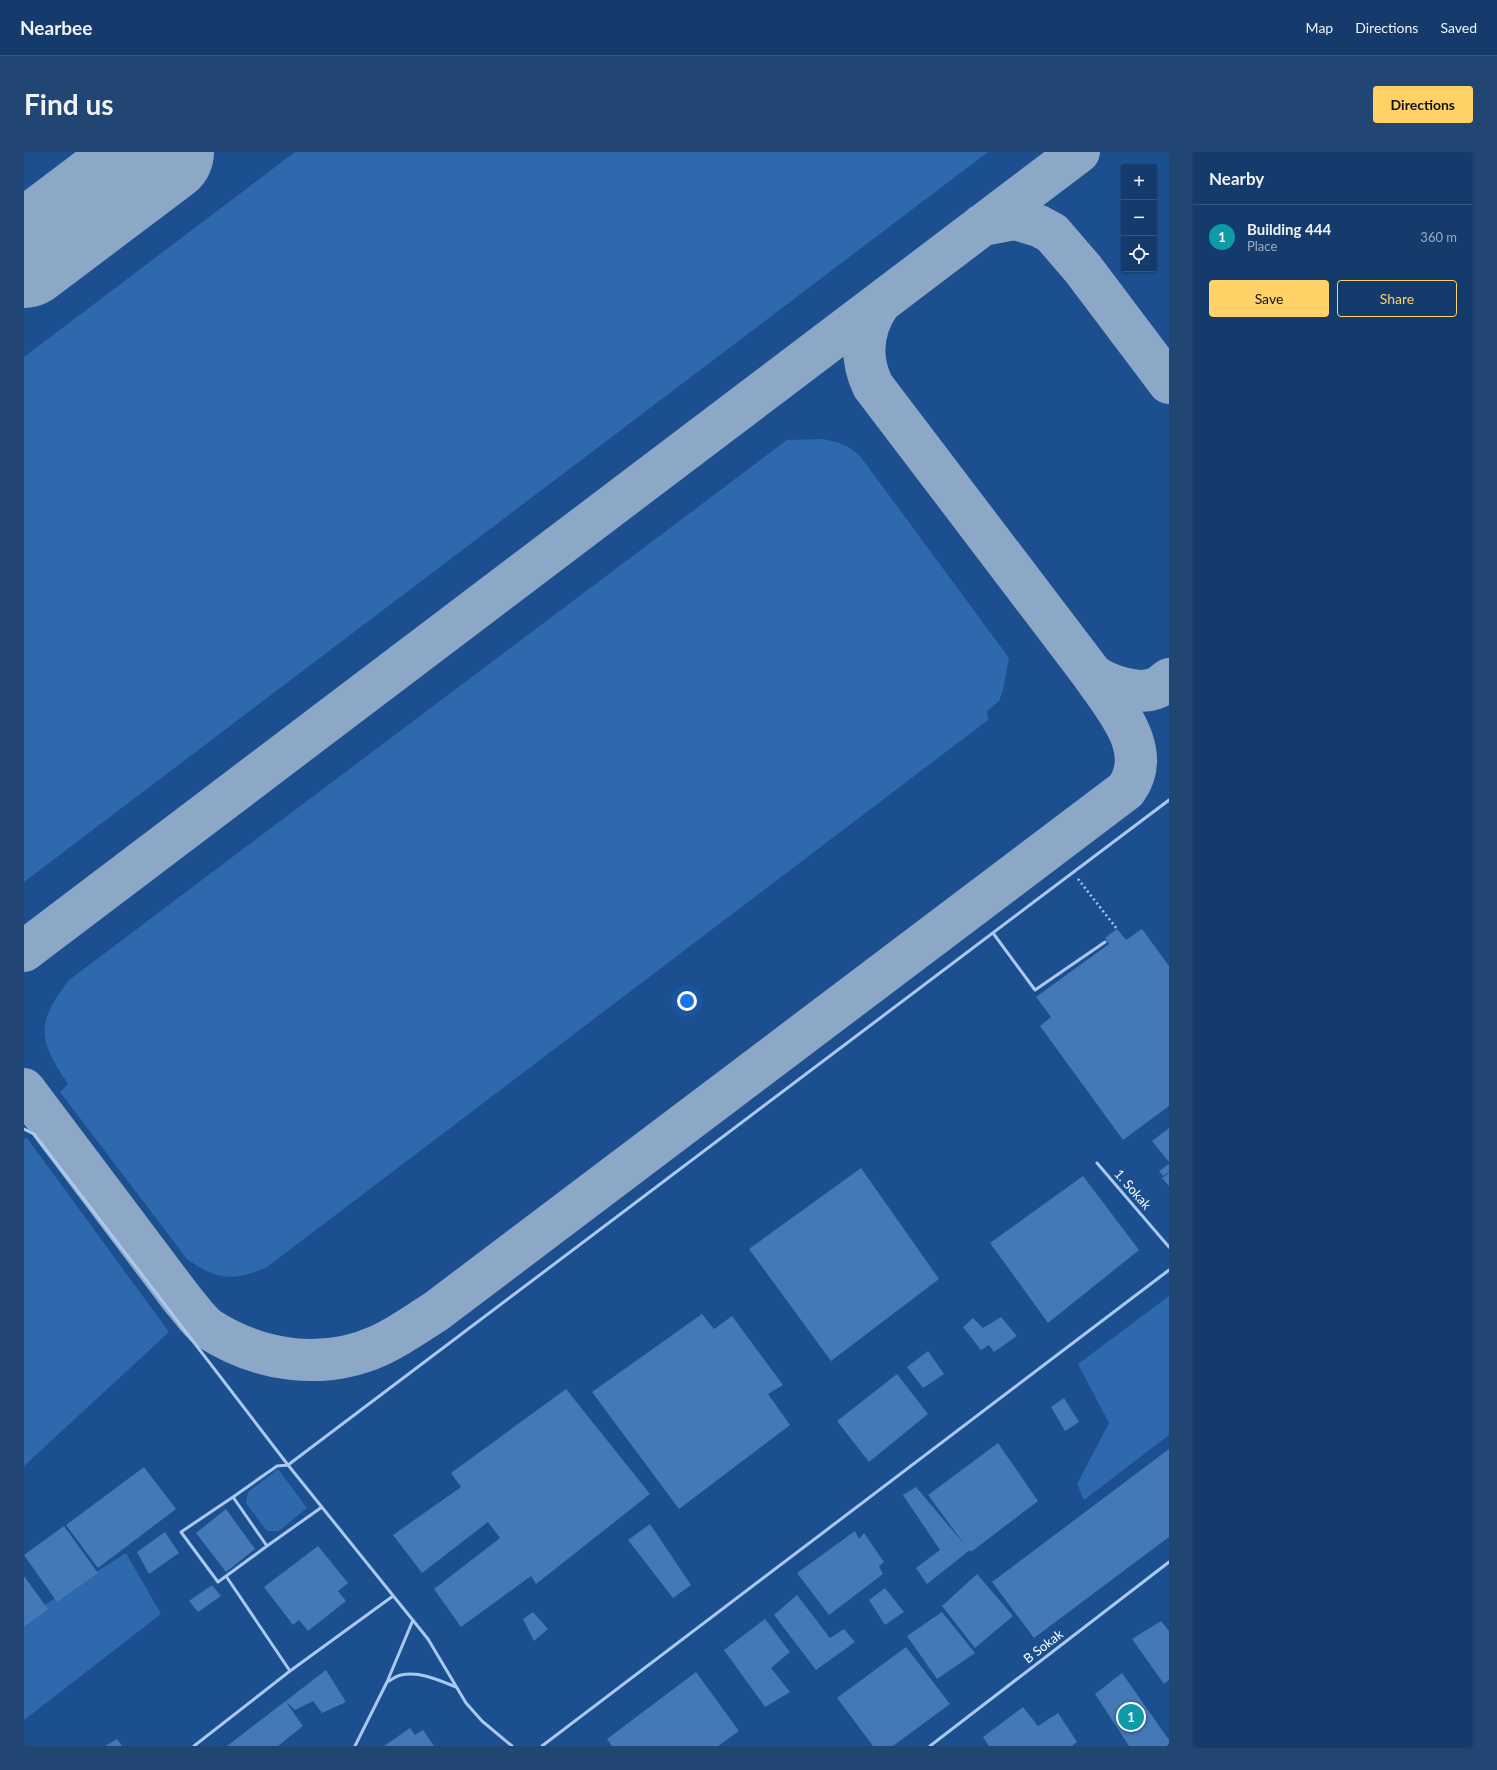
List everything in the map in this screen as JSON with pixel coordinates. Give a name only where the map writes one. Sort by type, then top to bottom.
[{"type":"lane","points":[[322,1507],[218,1582],[182,1532],[277,1466],[288,1465],[1169,800]]},
{"type":"lane","points":[[993,933],[1035,990],[1105,942]]},
{"type":"lane","points":[[24,1129],[34,1134],[288,1465],[428,1639],[466,1703],[482,1721],[512,1746]]},
{"type":"lane","name":"1. Sokak","points":[[1097,1163],[1169,1247]]},
{"type":"lane","points":[[542,1746],[1169,1270]]},
{"type":"lane","points":[[232,1497],[267,1546]]},
{"type":"lane","name":"B Sokak","points":[[930,1746],[1169,1562]]},
{"type":"lane","points":[[226,1576],[290,1671]]},
{"type":"lane","points":[[194,1746],[290,1671],[393,1596]]},
{"type":"lane","points":[[355,1746],[387,1682],[412,1620]]},
{"type":"lane","points":[[387,1682],[401,1675],[417,1675],[434,1678],[456,1687]]},
{"type":"path","points":[[1073,873],[1117,929]]},
{"type":"shaded area","points":[[295,152],[988,152],[24,882],[24,357]]},
{"type":"shaded area","points":[[823,439],[843,444],[860,456],[1009,658],[1003,690],[999,701],[987,711],[988,720],[267,1267],[245,1275],[226,1276],[207,1272],[187,1259],[60,1092],[68,1084],[51,1055],[46,1043],[44,1032],[50,1008],[69,980],[787,440]]},
{"type":"shaded area","points":[[27,1138],[169,1332],[24,1466],[24,1139]]},
{"type":"shaded area","points":[[1169,1296],[1169,1435],[1084,1500],[1077,1484],[1109,1423],[1078,1364]]},
{"type":"shaded area","points":[[278,1469],[307,1508],[279,1531],[267,1531],[246,1503],[248,1492]]},
{"type":"shaded area","points":[[126,1553],[161,1614],[24,1720],[24,1618]]},
{"type":"building","points":[[1117,929],[1126,940],[1142,929],[1169,966],[1169,1106],[1123,1140],[1040,1026],[1051,1017],[1036,997],[1109,944],[1105,938]]},
{"type":"building","points":[[1169,1128],[1169,1162],[1152,1141]]},
{"type":"building","points":[[1169,1164],[1169,1172],[1163,1176],[1159,1171]]},
{"type":"building","points":[[861,1168],[939,1279],[831,1361],[749,1249]]},
{"type":"building","points":[[1169,1173],[1169,1186],[1162,1178]]},
{"type":"building","points":[[1083,1176],[1139,1250],[1048,1323],[990,1243]]},
{"type":"building","points":[[702,1314],[714,1329],[732,1316],[783,1385],[768,1394],[790,1425],[679,1509],[592,1392]]},
{"type":"building","points":[[1001,1317],[1017,1336],[994,1352],[989,1345],[981,1350],[963,1327],[973,1318],[983,1328]]},
{"type":"building","points":[[928,1351],[944,1374],[923,1388],[907,1367]]},
{"type":"building","points":[[897,1374],[928,1414],[869,1462],[837,1421]]},
{"type":"building","points":[[566,1389],[650,1494],[536,1584],[531,1576],[461,1627],[434,1589],[500,1538],[488,1522],[422,1573],[393,1535],[461,1487],[451,1473]]},
{"type":"building","points":[[1064,1398],[1079,1422],[1065,1431],[1051,1407]]},
{"type":"building","points":[[998,1443],[1038,1501],[971,1552],[970,1550],[927,1584],[916,1568],[940,1550],[903,1495],[916,1487],[965,1545],[928,1495]]},
{"type":"building","points":[[1169,1449],[1169,1537],[1034,1638],[992,1582]]},
{"type":"building","points":[[144,1467],[176,1509],[98,1568],[66,1525]]},
{"type":"building","points":[[226,1509],[255,1549],[226,1572],[196,1533]]},
{"type":"building","points":[[650,1524],[691,1585],[673,1598],[628,1540]]},
{"type":"building","points":[[64,1526],[98,1573],[57,1602],[24,1555]]},
{"type":"building","points":[[855,1531],[859,1539],[864,1533],[884,1562],[879,1566],[883,1574],[829,1615],[797,1573]]},
{"type":"building","points":[[165,1532],[179,1553],[149,1574],[137,1552]]},
{"type":"building","points":[[318,1546],[348,1583],[338,1591],[346,1601],[308,1631],[299,1620],[293,1625],[264,1587]]},
{"type":"building","points":[[977,1574],[1013,1616],[975,1648],[942,1606]]},
{"type":"building","points":[[24,1576],[48,1609],[24,1627]]},
{"type":"building","points":[[212,1585],[221,1596],[198,1612],[189,1601]]},
{"type":"building","points":[[885,1588],[904,1612],[885,1625],[869,1600]]},
{"type":"building","points":[[797,1595],[830,1638],[844,1629],[855,1642],[816,1670],[774,1615]]},
{"type":"building","points":[[533,1612],[548,1629],[534,1641],[523,1619]]},
{"type":"building","points":[[942,1612],[975,1653],[937,1679],[907,1636]]},
{"type":"building","points":[[765,1619],[790,1652],[771,1668],[790,1692],[765,1707],[724,1650]]},
{"type":"building","points":[[1161,1621],[1169,1631],[1169,1680],[1164,1684],[1132,1639]]},
{"type":"building","points":[[906,1647],[950,1704],[893,1746],[873,1746],[837,1698]]},
{"type":"building","points":[[326,1670],[346,1702],[322,1713],[313,1701],[295,1710],[286,1702],[303,1726],[278,1746],[227,1746]]},
{"type":"building","points":[[696,1672],[739,1731],[718,1746],[612,1746],[607,1739]]},
{"type":"building","points":[[1122,1673],[1169,1740],[1169,1746],[1129,1746],[1095,1694]]},
{"type":"building","points":[[1023,1707],[1038,1726],[1058,1713],[1077,1742],[1072,1746],[989,1746],[983,1737]]},
{"type":"building","points":[[410,1728],[415,1735],[423,1730],[434,1746],[384,1746]]},
{"type":"building","points":[[117,1739],[122,1746],[105,1746]]},
{"type":"taxiway","points":[[24,951],[1079,152]]},
{"type":"taxiway","points":[[982,225],[1015,219],[1039,226],[1052,233],[1083,269],[1169,383]]},
{"type":"taxiway","points":[[880,303],[869,323],[864,343],[866,364],[873,386],[1092,674],[1105,682],[1122,688],[1140,691],[1156,688],[1169,679]]},
{"type":"taxiway","points":[[24,1089],[182,1299],[198,1319],[209,1329],[228,1340],[249,1349],[291,1359],[313,1360],[335,1358],[357,1354],[378,1346],[435,1312],[1126,790],[1134,775],[1136,760],[1134,744],[1120,715],[1092,674]]},
{"type":"runway","points":[[24,256],[162,152]]},
{"type":"place","name":"Building 444","points":[[1131,1717]]}]
